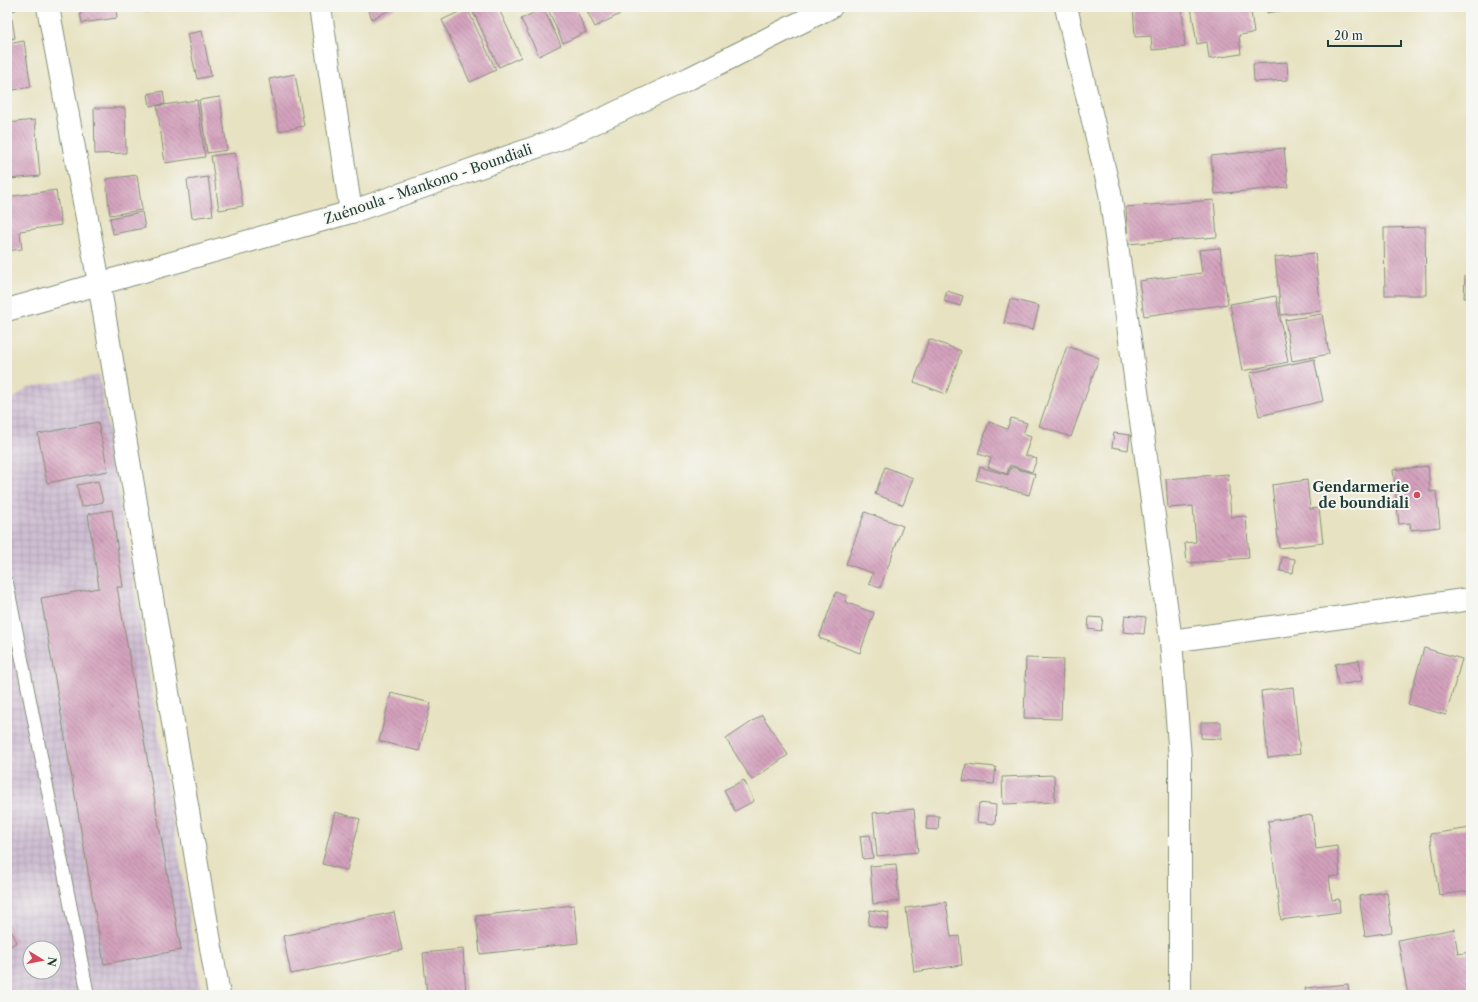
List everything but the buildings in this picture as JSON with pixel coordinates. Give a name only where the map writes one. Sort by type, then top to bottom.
[{"type":"street","points":[[48,7],[99,283],[219,995]]},
{"type":"street","points":[[320,7],[351,212]]},
{"type":"street","name":"Zuénoula - Mankono - Boundiali","points":[[8,311],[99,283],[351,212],[562,138],[690,78],[831,7]]},
{"type":"street","points":[[1066,7],[1110,193],[1171,640],[1180,758],[1180,995]]},
{"type":"street","points":[[1171,640],[1471,599]]},
{"type":"lane","points":[[7,583],[88,995]]},
{"type":"shaded area","points":[[99,375],[202,995],[7,995],[7,404],[28,387]]},
{"type":"place","name":"Gendarmerie de boundiali","points":[[1417,495]]}]
